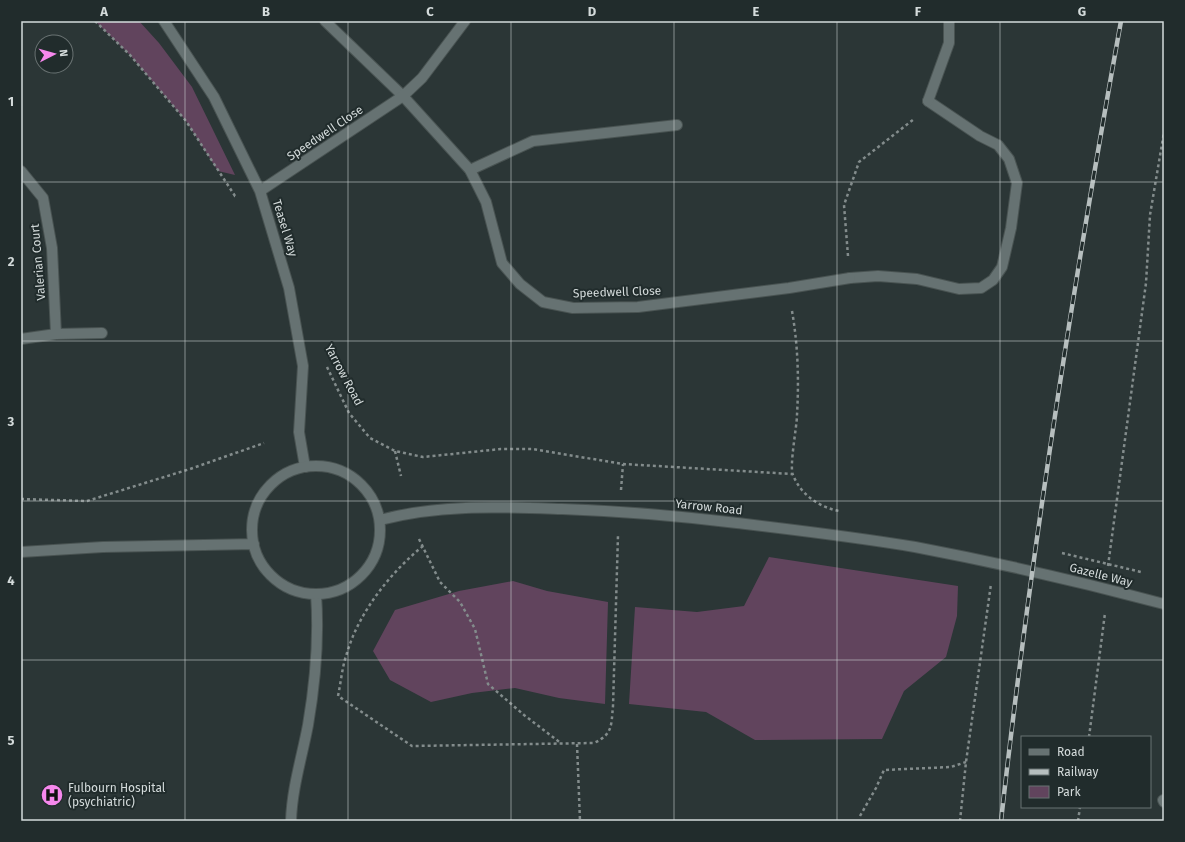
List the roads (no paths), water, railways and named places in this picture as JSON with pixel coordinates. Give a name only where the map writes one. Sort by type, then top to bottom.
[{"type":"street","name":"Teasel Way","points":[[164,21],[214,97],[260,191],[289,288],[303,366],[300,432],[305,467]]},
{"type":"street","points":[[325,21],[403,96]]},
{"type":"street","name":"Speedwell Close","points":[[260,191],[403,96],[422,78],[465,21]]},
{"type":"street","name":"Speedwell Close","points":[[403,96],[470,170],[486,202],[502,263],[520,284],[543,302],[573,308],[638,307],[789,288],[850,278],[878,276],[917,279],[959,289],[981,288],[993,280],[1002,267],[1011,228],[1017,183],[1009,159],[998,145],[980,136],[928,101],[949,43],[949,21]]},
{"type":"street","points":[[470,170],[533,140],[677,125]]},
{"type":"street","name":"Valerian Court","points":[[21,171],[43,198],[52,248],[56,334]]},
{"type":"street","points":[[21,339],[56,334],[102,333]]},
{"type":"street","points":[[325,466],[344,472],[361,484],[373,500],[380,520],[380,535],[377,551],[369,565],[360,577],[347,586],[332,592],[316,594],[299,592],[279,581],[270,574],[260,560],[254,544],[252,527],[256,510],[263,494],[279,478],[288,472],[305,467],[325,466]]},
{"type":"street","name":"Yarrow Road","points":[[380,520],[409,512],[478,507],[619,511],[825,533],[915,548],[1032,572]]},
{"type":"street","points":[[21,552],[103,547],[254,544]]},
{"type":"street","name":"Gazelle Way","points":[[1032,572],[1108,589],[1164,604]]},
{"type":"street","points":[[291,821],[297,770],[309,717],[318,628],[316,594]]},
{"type":"railway","points":[[1001,821],[1039,520],[1086,220],[1121,21]]},
{"type":"place","name":"Fulbourn Hospital (psychiatric)","points":[[52,795]]}]
